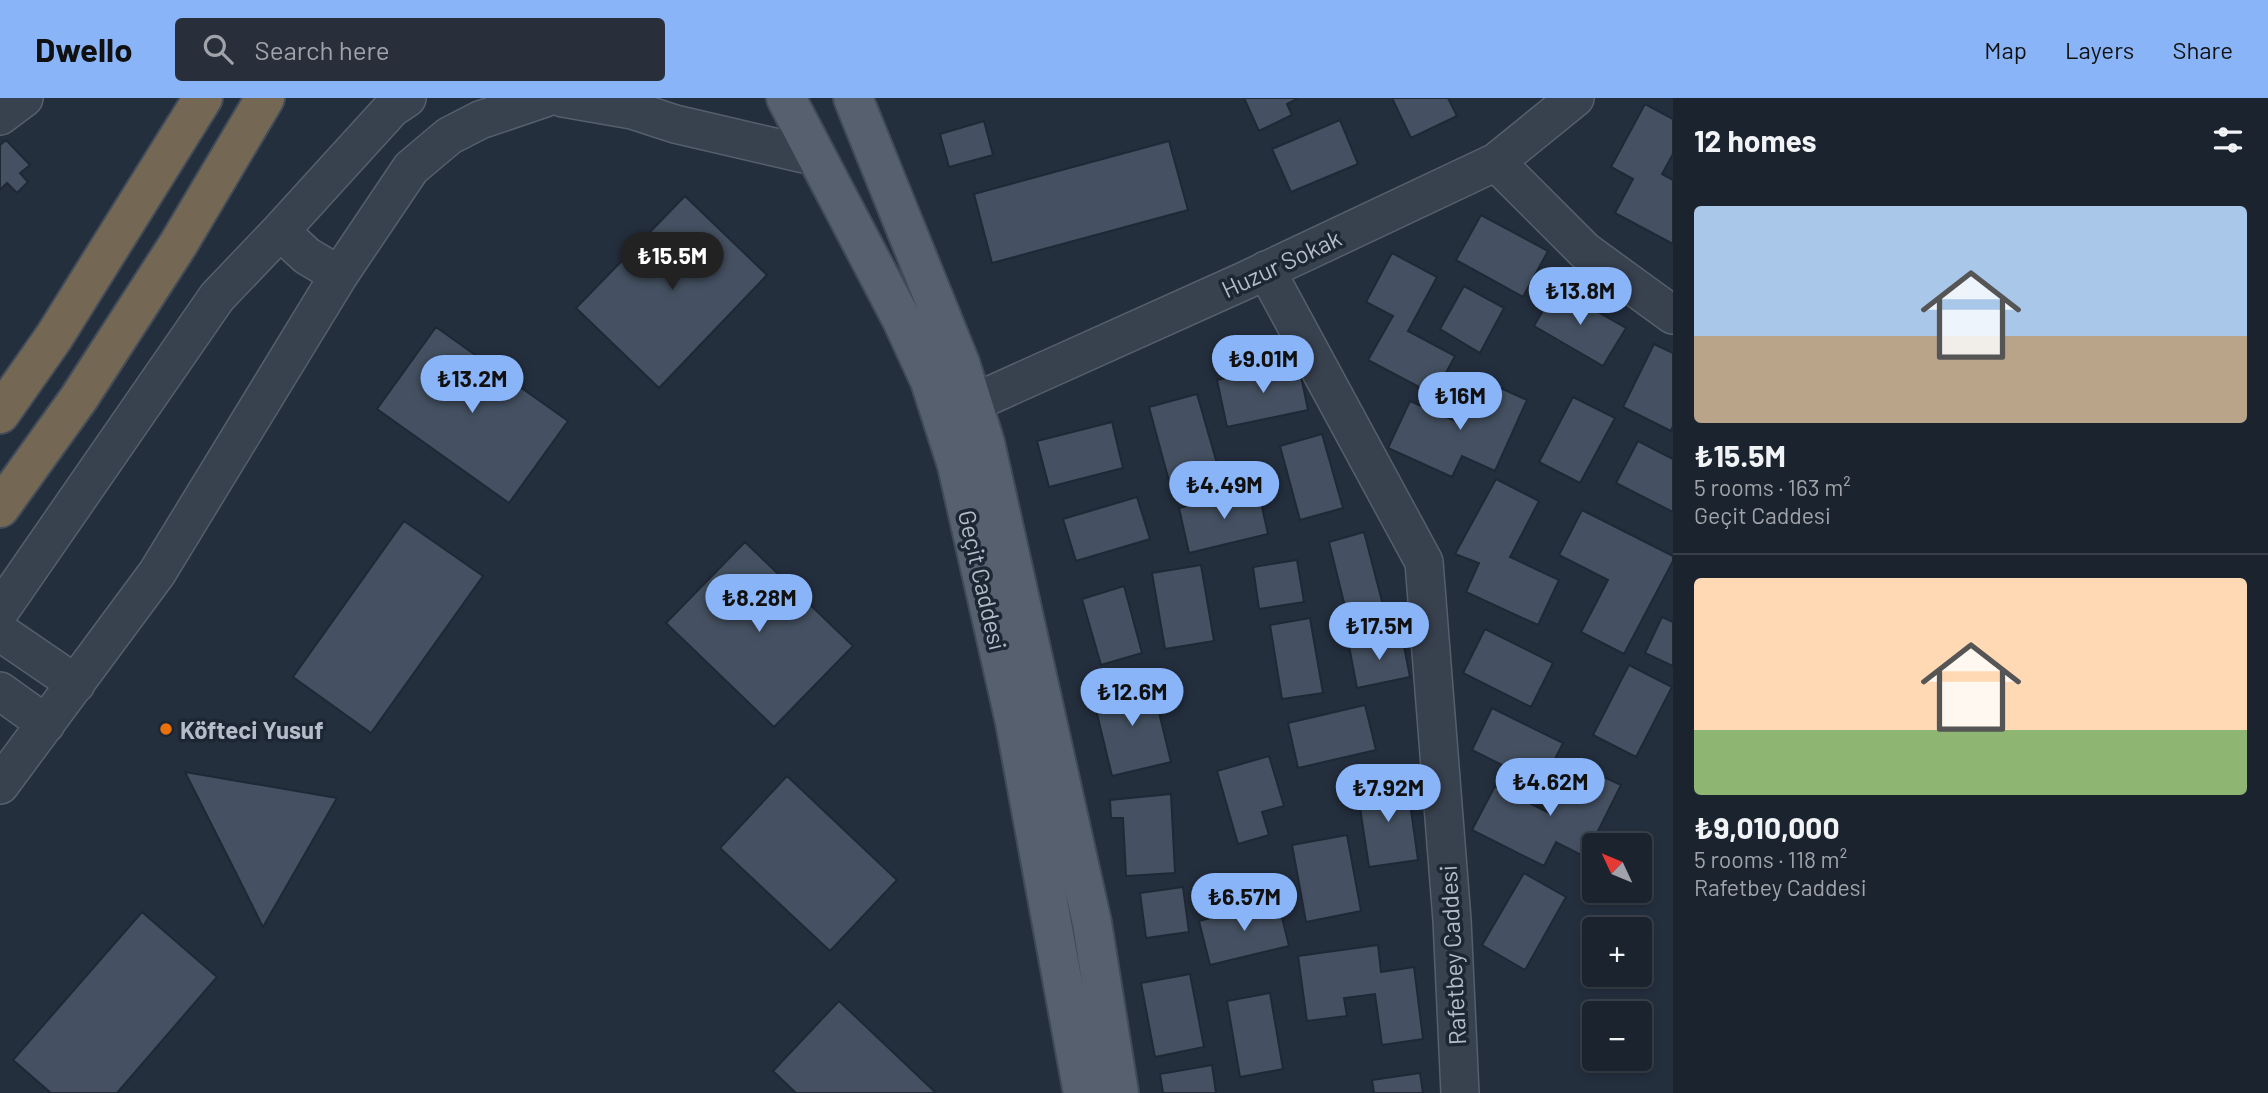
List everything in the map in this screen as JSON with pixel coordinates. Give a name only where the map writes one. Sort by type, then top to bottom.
[{"type":"highway","points":[[0,414],[54,337],[203,98]]},
{"type":"highway","points":[[0,508],[86,387],[179,243],[265,98]]},
{"type":"main road","name":"Geçit Caddesi","points":[[786,98],[897,309],[937,353]]},
{"type":"main road","name":"Geçit Caddesi","points":[[853,98],[957,410],[957,465],[1014,722],[1083,1093]]},
{"type":"main road","name":"Geçit Caddesi","points":[[957,410],[985,443],[1092,923],[1119,1093]]},
{"type":"street","points":[[0,116],[24,98]]},
{"type":"street","points":[[0,611],[217,297],[392,108],[407,98]]},
{"type":"street","points":[[0,785],[158,573],[339,275],[411,168],[449,136],[480,120],[545,98]]},
{"type":"street","points":[[563,98],[632,110],[675,124],[817,157]]},
{"type":"street","name":"Huzur Sokak","points":[[957,410],[1496,162],[1575,98]]},
{"type":"street","points":[[1496,162],[1585,251],[1673,315]]},
{"type":"street","points":[[279,231],[307,256],[339,275]]},
{"type":"street","name":"Rafetbey Caddesi","points":[[1266,270],[1424,562],[1452,920],[1460,1093]]},
{"type":"street","points":[[0,632],[76,684]]},
{"type":"street","points":[[0,691],[46,724]]},
{"type":"building","points":[[1244,98],[1297,99],[1287,104],[1292,115],[1259,131]]},
{"type":"building","points":[[1392,98],[1448,98],[1457,116],[1411,138]]},
{"type":"building","points":[[1645,104],[1673,119],[1673,154],[1662,174],[1673,180],[1673,244],[1615,213],[1633,179],[1611,167]]},
{"type":"building","points":[[1340,120],[1358,164],[1291,192],[1272,149]]},
{"type":"building","points":[[984,121],[993,155],[949,167],[940,134]]},
{"type":"building","points":[[6,140],[30,165],[20,173],[28,182],[17,193],[7,183],[0,190],[0,145]]},
{"type":"building","points":[[1169,141],[1188,210],[992,263],[974,194]]},
{"type":"building","points":[[685,196],[767,275],[659,388],[576,308]]},
{"type":"building","points":[[1481,215],[1548,251],[1523,297],[1456,260]]},
{"type":"building","points":[[1392,253],[1437,277],[1408,331],[1455,356],[1434,395],[1368,360],[1393,316],[1366,302]]},
{"type":"building","points":[[1464,286],[1504,308],[1480,353],[1440,329]]},
{"type":"building","points":[[1556,288],[1626,328],[1603,366],[1534,326]]},
{"type":"building","points":[[436,327],[568,421],[509,503],[377,409]]},
{"type":"building","points":[[1654,344],[1673,353],[1671,431],[1623,407]]},
{"type":"building","points":[[1298,362],[1308,410],[1227,427],[1217,380]]},
{"type":"building","points":[[1483,380],[1527,400],[1495,471],[1462,456],[1452,477],[1388,448],[1410,401],[1462,424]]},
{"type":"building","points":[[1197,394],[1218,467],[1169,481],[1149,407]]},
{"type":"building","points":[[1573,397],[1615,418],[1580,483],[1539,462]]},
{"type":"building","points":[[1112,422],[1123,468],[1049,487],[1037,441]]},
{"type":"building","points":[[1322,434],[1343,508],[1300,520],[1280,446]]},
{"type":"building","points":[[1638,441],[1673,459],[1673,512],[1616,483]]},
{"type":"building","points":[[1496,479],[1539,501],[1510,557],[1559,580],[1538,625],[1466,592],[1479,563],[1455,554]]},
{"type":"building","points":[[1258,489],[1268,534],[1189,553],[1179,508]]},
{"type":"building","points":[[1137,497],[1150,539],[1076,561],[1063,519]]},
{"type":"building","points":[[1582,510],[1673,556],[1673,561],[1624,654],[1581,632],[1608,580],[1559,555]]},
{"type":"building","points":[[404,521],[483,576],[371,733],[293,677]]},
{"type":"building","points":[[1364,532],[1384,609],[1348,619],[1329,542]]},
{"type":"building","points":[[745,542],[853,646],[774,727],[666,623]]},
{"type":"building","points":[[1297,560],[1304,602],[1259,609],[1253,567]]},
{"type":"building","points":[[1201,565],[1214,641],[1165,649],[1152,573]]},
{"type":"building","points":[[1124,586],[1142,653],[1101,665],[1082,599]]},
{"type":"building","points":[[1662,617],[1673,622],[1673,666],[1645,653]]},
{"type":"building","points":[[1310,618],[1323,693],[1282,699],[1270,625]]},
{"type":"building","points":[[1485,629],[1553,663],[1531,707],[1463,673]]},
{"type":"building","points":[[1402,636],[1410,677],[1357,688],[1349,646]]},
{"type":"building","points":[[1629,665],[1672,687],[1636,757],[1593,735]]},
{"type":"building","points":[[1151,679],[1171,762],[1112,776],[1092,693]]},
{"type":"building","points":[[1365,705],[1376,750],[1298,768],[1288,723]]},
{"type":"building","points":[[1492,708],[1563,743],[1542,785],[1472,750]]},
{"type":"building","points":[[1269,756],[1284,806],[1262,812],[1269,835],[1238,844],[1217,771]]},
{"type":"building","points":[[1576,764],[1621,785],[1597,833],[1582,833],[1582,855],[1556,842],[1544,866],[1472,830],[1495,786],[1551,814]]},
{"type":"building","points":[[185,772],[337,798],[263,927],[234,869]]},
{"type":"building","points":[[787,776],[897,880],[830,951],[720,848]]},
{"type":"building","points":[[1407,781],[1418,860],[1369,867],[1357,788]]},
{"type":"building","points":[[1171,794],[1175,873],[1126,876],[1123,818],[1111,818],[1110,800]]},
{"type":"building","points":[[1347,835],[1361,911],[1306,922],[1292,845]]},
{"type":"building","points":[[1524,873],[1566,897],[1525,970],[1482,945]]},
{"type":"building","points":[[1183,887],[1189,932],[1146,938],[1140,893]]},
{"type":"building","points":[[1278,901],[1289,946],[1210,965],[1199,921]]},
{"type":"building","points":[[142,912],[217,977],[117,1093],[51,1093],[13,1060]]},
{"type":"building","points":[[1378,945],[1381,972],[1414,967],[1423,1039],[1382,1045],[1375,994],[1344,998],[1347,1016],[1307,1021],[1298,956]]},
{"type":"building","points":[[1190,974],[1204,1047],[1155,1057],[1141,983]]},
{"type":"building","points":[[1270,993],[1283,1069],[1240,1077],[1227,1001]]},
{"type":"building","points":[[839,1001],[936,1093],[796,1093],[773,1071]]},
{"type":"building","points":[[1212,1065],[1216,1093],[1163,1093],[1160,1074]]},
{"type":"building","points":[[1420,1073],[1423,1093],[1374,1093],[1372,1080]]},
{"type":"place","name":"Köfteci Yusuf","points":[[166,729]]}]
